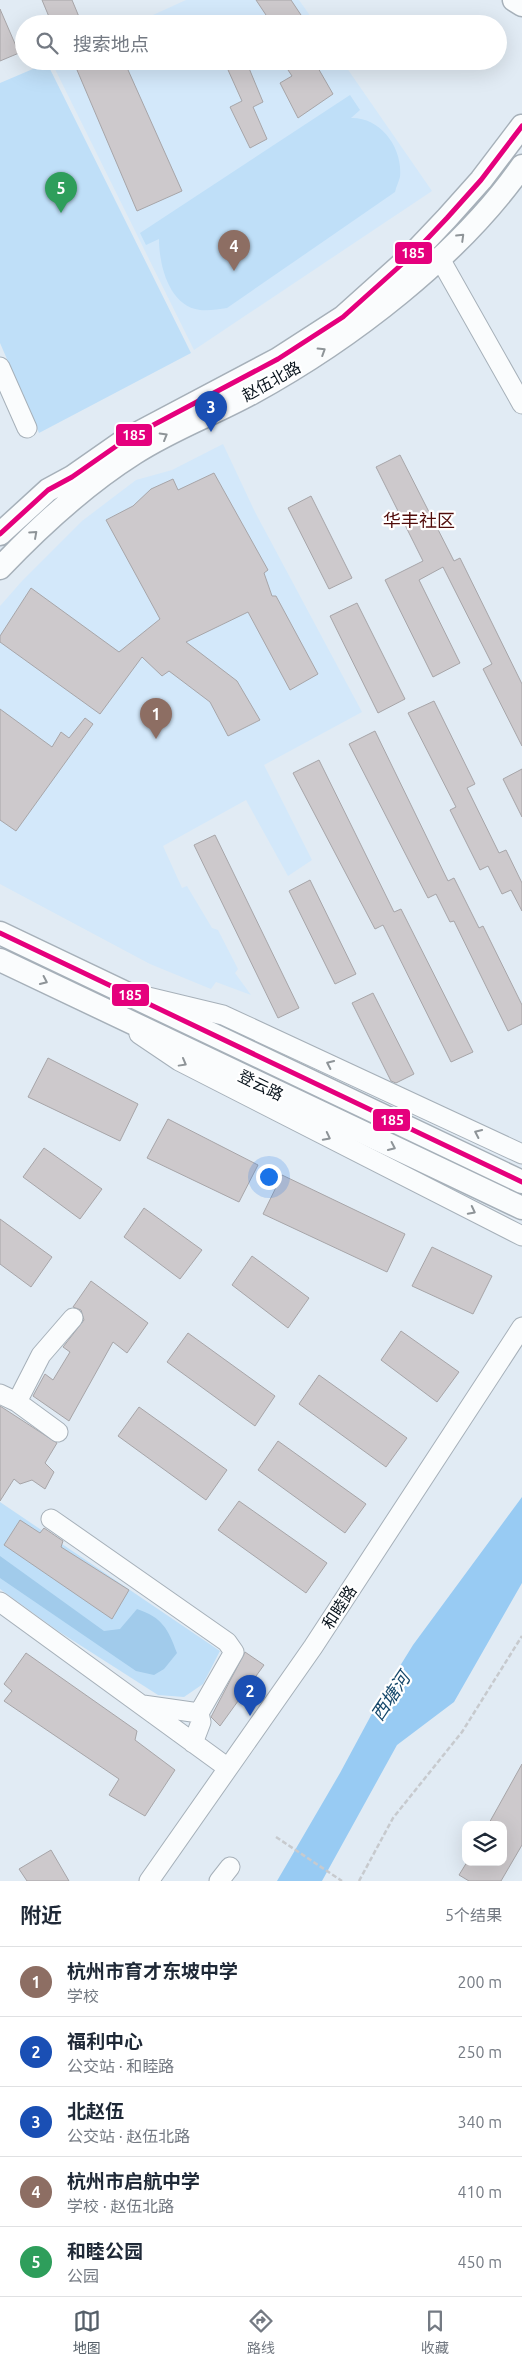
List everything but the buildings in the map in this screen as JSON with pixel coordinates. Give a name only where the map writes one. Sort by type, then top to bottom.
[{"type":"main road","points":[[514,0],[522,5]]},
{"type":"main road","name":"赵伍北路","points":[[0,534],[48,490],[72,477],[124,440],[278,359],[343,317],[411,256],[447,218],[481,180],[522,126]]},
{"type":"main road","name":"赵伍北路","points":[[0,568],[32,534],[113,468],[180,427],[251,394],[330,346],[372,315],[464,236],[522,166]]},
{"type":"main road","name":"登云路","points":[[0,933],[111,988],[522,1182]]},
{"type":"main road","name":"登云路","points":[[0,960],[316,1112],[522,1208]]},
{"type":"street","points":[[439,257],[522,404]]},
{"type":"street","points":[[0,367],[26,428]]},
{"type":"street","points":[[111,988],[223,1015],[522,1154]]},
{"type":"street","points":[[99,1006],[179,1062],[522,1236]]},
{"type":"street","points":[[18,1402],[41,1355],[72,1318]]},
{"type":"street","name":"和睦路","points":[[149,1881],[313,1647],[522,1327]]},
{"type":"street","points":[[0,1394],[18,1402],[58,1432]]},
{"type":"street","points":[[51,1519],[227,1642],[234,1652],[199,1713],[201,1722],[193,1743]]},
{"type":"street","points":[[0,1602],[228,1768]]},
{"type":"street","points":[[141,1705],[199,1713]]},
{"type":"path","points":[[359,1881],[393,1818],[462,1732],[522,1636]]},
{"type":"path","points":[[276,1837],[342,1881]]},
{"type":"shaded area","points":[[186,0],[299,0],[310,15],[153,15]]},
{"type":"shaded area","points":[[31,70],[50,70],[191,353],[39,433],[0,343],[0,83]]},
{"type":"shaded area","points":[[55,70],[348,70],[432,191],[194,350]]},
{"type":"shaded area","points":[[350,95],[360,110],[351,118],[362,119],[380,128],[388,136],[398,155],[400,177],[395,192],[227,308],[200,310],[189,307],[181,301],[173,293],[164,272],[159,239],[146,245],[140,233]]},
{"type":"shaded area","points":[[223,444],[255,512],[362,712],[264,765],[312,860],[288,876],[246,800],[163,846],[182,888],[187,886],[212,928],[218,930],[238,969],[235,973],[251,995],[216,982],[211,989],[150,964],[0,884],[0,606],[22,581],[82,521],[136,480],[172,470]]},
{"type":"shaded area","points":[[0,1502],[220,1651],[203,1684],[184,1697],[158,1695],[58,1631],[0,1589]]},
{"type":"shaded area","points":[[0,1556],[104,1631],[120,1629],[137,1609],[146,1612],[163,1625],[171,1637],[177,1653],[164,1669],[154,1675],[136,1671],[0,1578]]},
{"type":"water","name":"西塘河","points":[[522,1497],[522,1583],[454,1702],[397,1745],[322,1881],[277,1881],[340,1773],[382,1695],[413,1645]]},
{"type":"transit line","name":"185","points":[[0,534],[48,490],[72,477],[125,440],[278,359],[343,317],[411,256],[447,218],[481,180],[522,126]]},
{"type":"transit line","name":"185","points":[[0,933],[522,1182]]},
{"type":"place","name":"和睦公园","points":[[61,213]]},
{"type":"place","name":"杭州市启航中学","points":[[234,271]]},
{"type":"place","name":"北赵伍","points":[[211,432]]},
{"type":"place","name":"杭州市育才东坡中学","points":[[156,739]]},
{"type":"place","name":"福利中心","points":[[250,1716]]},
{"type":"district","name":"华丰社区","points":[[419,520]]}]
